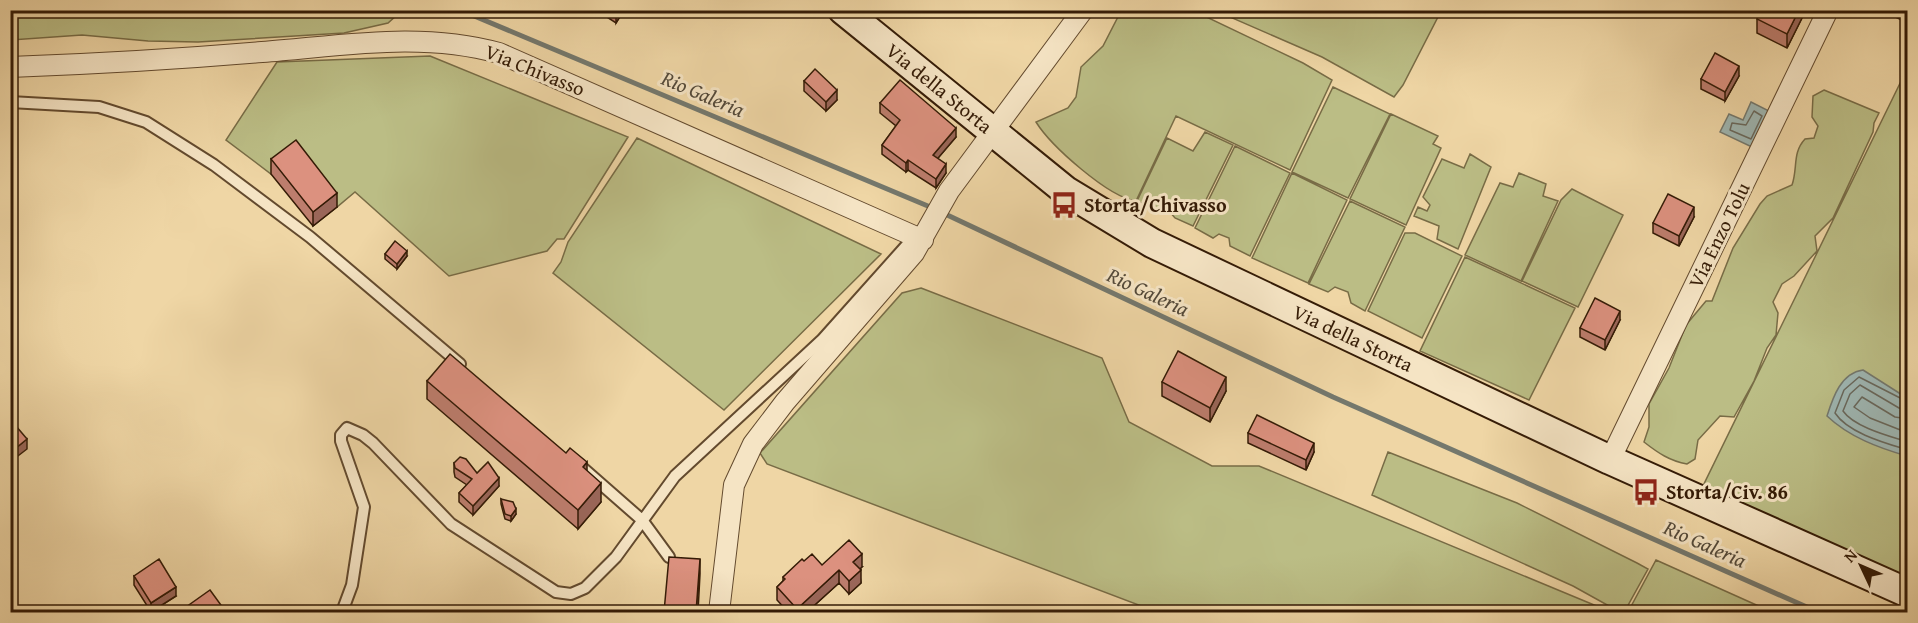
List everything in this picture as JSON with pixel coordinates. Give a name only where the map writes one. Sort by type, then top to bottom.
[{"type":"main road","name":"Via della Storta","points":[[843,10],[1066,191],[1152,243],[1610,460],[1908,593]]},
{"type":"street","points":[[719,612],[730,502],[734,485],[746,456],[785,402],[923,240],[950,191],[995,133],[1083,10]]},
{"type":"street","name":"Via Enzo Tolu","points":[[1610,460],[1828,10]]},
{"type":"street","name":"Via Chivasso","points":[[10,67],[260,52],[401,40],[455,42],[499,53],[923,240]]},
{"type":"lane","points":[[10,102],[99,107],[146,122],[214,165],[310,237],[471,373]]},
{"type":"lane","points":[[342,612],[352,585],[364,507],[341,441],[340,435],[347,428],[363,435],[373,443],[451,524],[564,595],[578,593],[616,556],[675,476],[822,340],[906,246],[923,240]]},
{"type":"lane","points":[[569,455],[642,520],[669,557]]},
{"type":"green space","points":[[1225,10],[1441,11],[1403,85],[1394,97],[1322,57],[1223,14]]},
{"type":"green space","points":[[11,11],[396,11],[397,15],[388,23],[344,33],[198,42],[148,41],[82,35],[11,40]]},
{"type":"green space","points":[[1121,11],[1194,11],[1303,63],[1332,80],[1290,170],[1176,116],[1136,201],[1096,181],[1054,144],[1036,122],[1068,108],[1076,97],[1081,67],[1103,46]]},
{"type":"green space","points":[[430,56],[628,137],[564,239],[557,239],[547,251],[449,276],[355,192],[337,207],[271,174],[226,140],[277,62]]},
{"type":"green space","points":[[1907,69],[1907,584],[1701,490]]},
{"type":"green space","points":[[1333,87],[1390,114],[1348,198],[1292,172]]},
{"type":"green space","points":[[1824,90],[1879,113],[1873,132],[1833,218],[1815,236],[1817,251],[1794,276],[1782,284],[1773,302],[1778,313],[1776,335],[1767,348],[1754,381],[1734,417],[1720,416],[1698,440],[1695,459],[1687,464],[1670,459],[1644,442],[1649,427],[1649,404],[1669,368],[1686,325],[1706,301],[1712,301],[1733,248],[1760,204],[1767,196],[1792,185],[1798,150],[1805,139],[1814,138],[1818,126],[1812,117],[1813,96]]},
{"type":"green space","points":[[1391,114],[1438,136],[1433,144],[1441,148],[1406,225],[1350,199]]},
{"type":"green space","points":[[1205,132],[1233,145],[1193,226],[1175,218],[1169,211],[1155,210],[1137,201],[1167,138],[1193,151]]},
{"type":"green space","points":[[637,138],[881,254],[724,410],[553,273],[561,262],[568,242]]},
{"type":"green space","points":[[1235,146],[1290,173],[1250,256],[1230,246],[1229,238],[1219,234],[1213,238],[1195,228]]},
{"type":"green space","points":[[1470,154],[1491,167],[1458,249],[1437,239],[1439,226],[1414,216],[1418,207],[1427,211],[1430,205],[1423,197],[1442,159],[1464,168]]},
{"type":"green space","points":[[1292,173],[1347,200],[1308,283],[1252,258]]},
{"type":"green space","points":[[1519,173],[1546,184],[1543,196],[1558,201],[1521,281],[1465,255],[1500,183],[1513,187]]},
{"type":"green space","points":[[1572,189],[1623,215],[1578,307],[1522,281],[1561,200]]},
{"type":"green space","points":[[1350,201],[1405,227],[1365,311],[1351,303],[1348,292],[1335,287],[1328,292],[1309,284]]},
{"type":"green space","points":[[1405,233],[1415,233],[1462,256],[1422,338],[1368,311]]},
{"type":"green space","points":[[1465,257],[1575,308],[1529,400],[1420,351]]},
{"type":"green space","points":[[921,288],[1102,358],[1129,422],[1212,466],[1259,466],[1611,612],[1157,612],[767,464],[760,453],[902,293]]},
{"type":"green space","points":[[1388,452],[1517,503],[1648,569],[1627,607],[1620,609],[1609,606],[1573,586],[1372,495]]},
{"type":"green space","points":[[1656,560],[1772,612],[1628,612]]},
{"type":"water","points":[[1751,102],[1771,112],[1754,148],[1720,132],[1729,114],[1743,120]]},
{"type":"water","points":[[1863,370],[1907,398],[1907,456],[1865,441],[1845,430],[1827,416],[1839,387],[1849,376]]},
{"type":"building","points":[[1762,10],[1799,10],[1787,34],[1757,19]]},
{"type":"building","points":[[1715,53],[1739,66],[1725,92],[1701,79]]},
{"type":"building","points":[[815,69],[837,90],[826,102],[804,81]]},
{"type":"building","points":[[900,80],[956,128],[933,155],[946,164],[936,179],[908,160],[906,163],[882,145],[900,120],[880,103]]},
{"type":"building","points":[[296,140],[337,193],[313,212],[271,159]]},
{"type":"building","points":[[1668,194],[1694,207],[1679,236],[1653,223]]},
{"type":"building","points":[[395,241],[407,251],[397,264],[385,254]]},
{"type":"building","points":[[1595,298],[1620,311],[1605,340],[1580,328]]},
{"type":"building","points":[[1178,351],[1226,377],[1210,408],[1162,382]]},
{"type":"building","points":[[450,354],[566,453],[570,448],[587,462],[583,467],[601,483],[578,510],[427,381]]},
{"type":"building","points":[[1257,415],[1314,443],[1306,460],[1248,433]]},
{"type":"building","points":[[10,419],[27,439],[10,453]]},
{"type":"building","points":[[460,457],[466,459],[477,473],[488,462],[499,478],[473,506],[459,493],[472,479],[455,468],[454,463]]},
{"type":"building","points":[[501,499],[513,502],[516,509],[511,516],[505,514]]},
{"type":"building","points":[[849,540],[862,554],[853,562],[861,570],[849,581],[839,570],[797,609],[777,587],[785,579],[783,577],[802,559],[804,561],[812,554],[822,565]]},
{"type":"building","points":[[669,557],[700,559],[696,612],[664,612]]},
{"type":"building","points":[[159,559],[176,587],[151,603],[134,576]]},
{"type":"building","points":[[210,590],[226,612],[179,612]]},
{"type":"waterway","name":"Rio Galeria","points":[[460,10],[935,209]]},
{"type":"waterway","name":"Rio Galeria","points":[[943,213],[1333,397],[1818,612]]},
{"type":"place","name":"Storta/Chivasso","points":[[1064,205]]},
{"type":"place","name":"Storta/Civ. 86","points":[[1646,492]]}]
